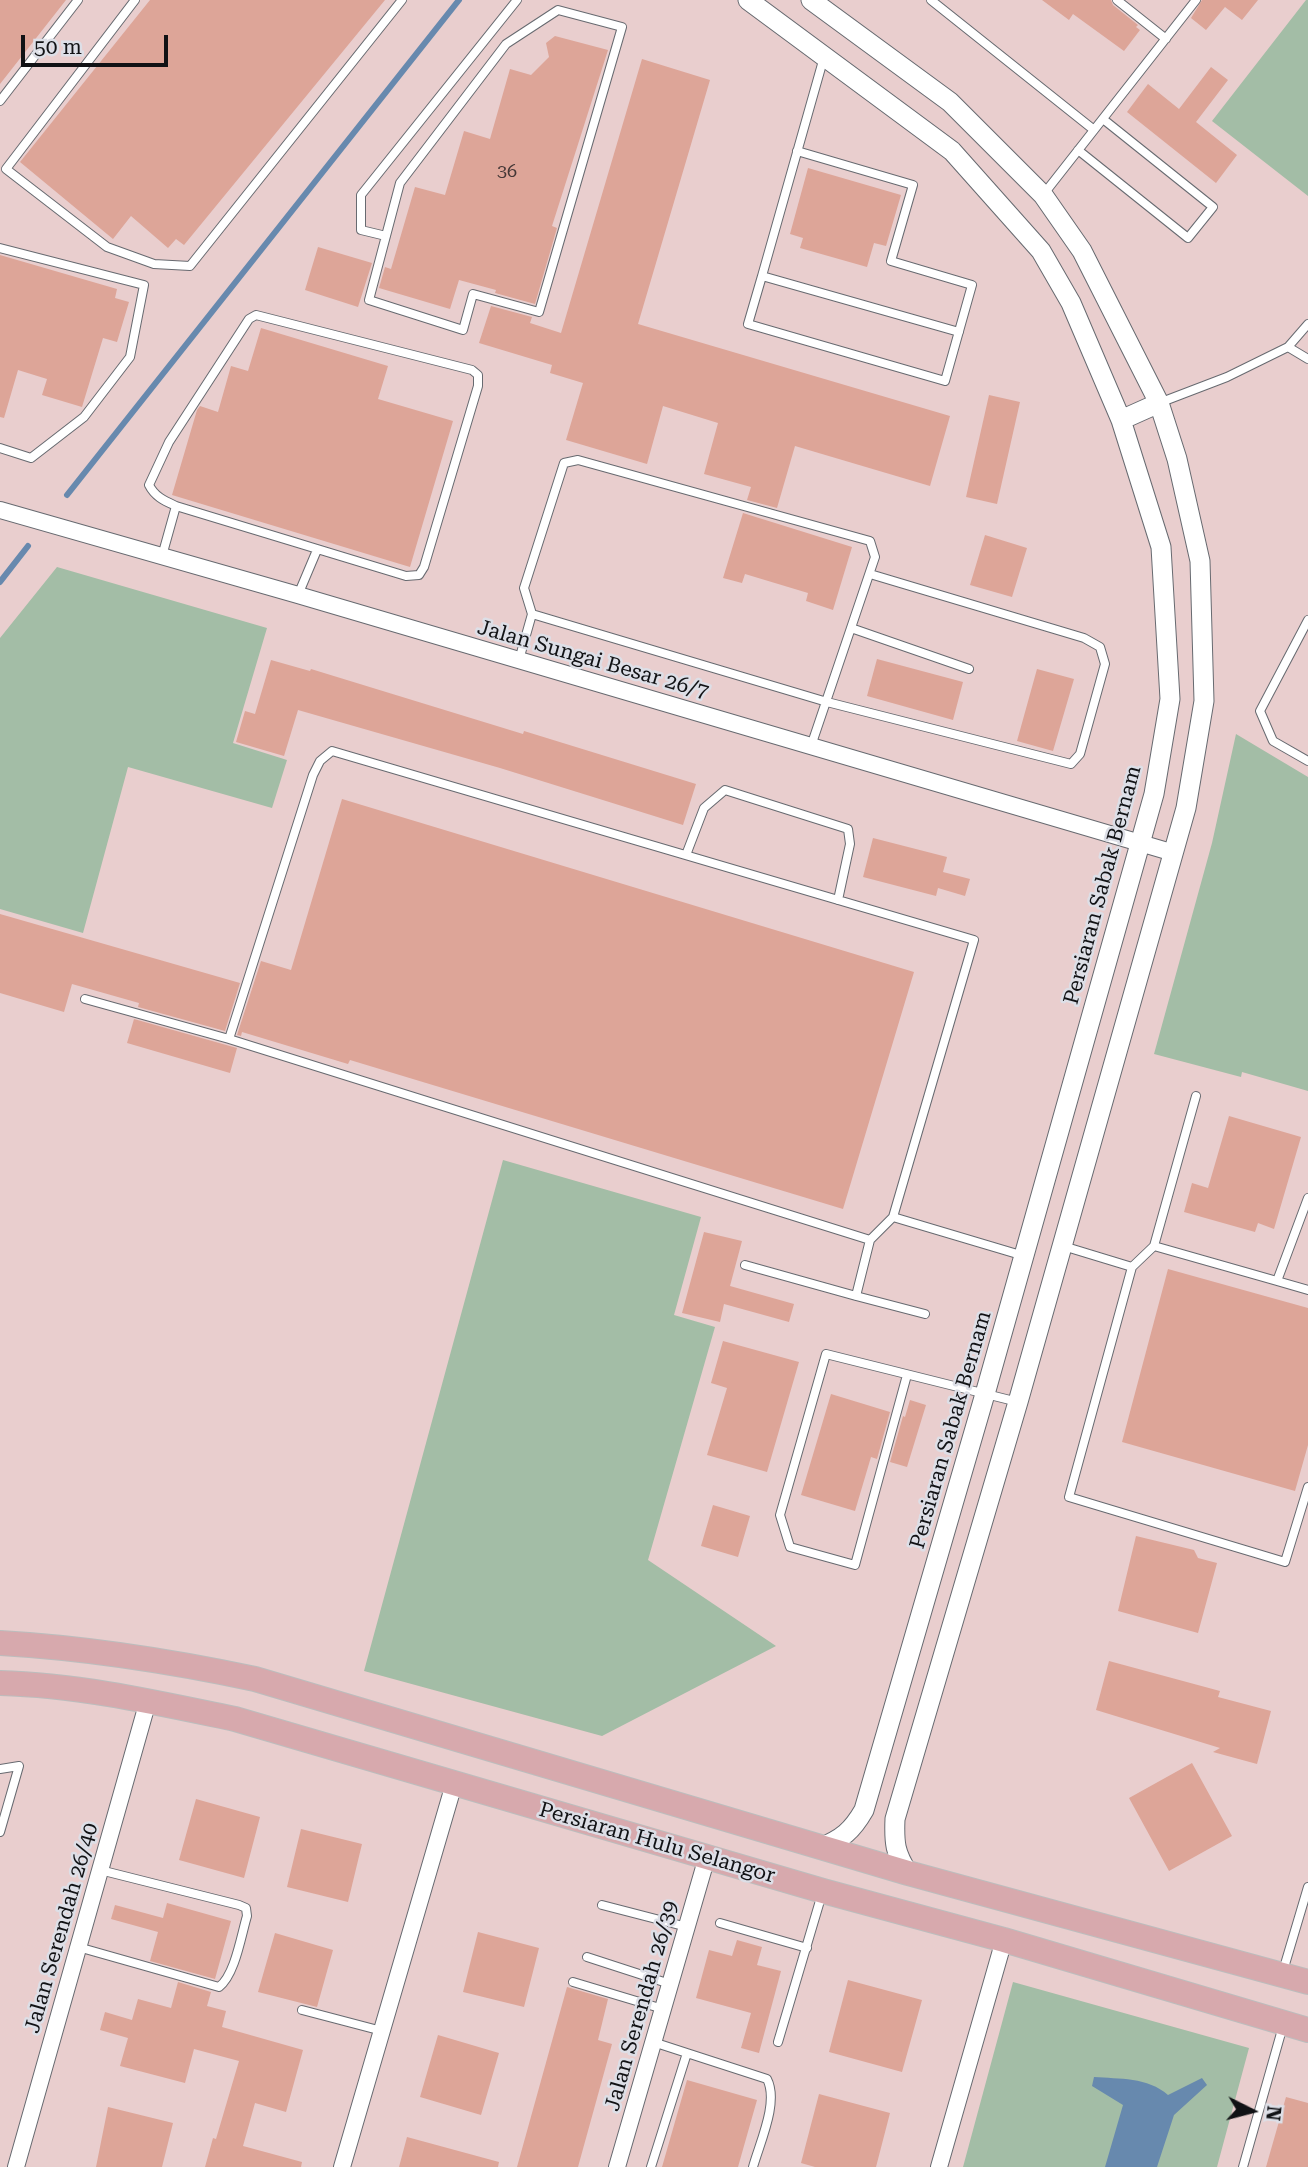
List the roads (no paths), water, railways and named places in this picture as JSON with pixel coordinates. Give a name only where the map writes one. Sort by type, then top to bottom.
[{"type":"main road","name":"Persiaran Hulu Selangor","points":[[0,1643],[40,1645],[169,1661],[255,1679],[820,1848],[1308,1982]]},
{"type":"main road","name":"Persiaran Hulu Selangor","points":[[0,1683],[37,1684],[148,1701],[235,1719],[823,1892],[1004,1940],[1308,2030]]},
{"type":"street","name":"Persiaran Sabak Bernam","points":[[748,0],[952,151],[1041,251],[1071,303],[1121,420],[1161,547],[1170,699],[1154,794],[1141,843],[864,1811],[853,1829],[840,1840],[820,1848]]},
{"type":"street","points":[[811,0],[950,102],[1043,195],[1082,251],[1159,403],[1177,459],[1200,561],[1204,701],[1186,808],[1018,1402],[895,1819],[894,1841],[898,1857],[908,1873]]},
{"type":"street","points":[[1121,420],[1159,403]]},
{"type":"street","name":"Jalan Sungai Besar 26/7","points":[[0,510],[1174,853]]},
{"type":"street","name":"Jalan Serendah 26/40","points":[[16,2167],[148,1701]]},
{"type":"street","points":[[342,2167],[454,1784]]},
{"type":"street","name":"Jalan Serendah 26/39","points":[[617,2167],[707,1857]]},
{"type":"street","points":[[939,2167],[1004,1940]]},
{"type":"lane","points":[[0,101],[78,0]]},
{"type":"lane","points":[[135,0],[6,169],[107,247],[154,264],[190,266],[402,0]]},
{"type":"lane","points":[[386,236],[361,230],[361,195],[517,0]]},
{"type":"lane","points":[[931,0],[1094,130]]},
{"type":"lane","points":[[1117,0],[1166,39]]},
{"type":"lane","points":[[1043,195],[1196,0]]},
{"type":"lane","points":[[558,10],[622,27],[539,312],[473,294],[463,330],[369,300],[401,183],[506,44],[558,10]]},
{"type":"lane","points":[[491,32],[506,44]]},
{"type":"lane","points":[[797,151],[913,185],[891,261],[972,285],[945,381],[748,324],[762,276],[797,151],[824,57]]},
{"type":"lane","points":[[1078,150],[1188,238],[1213,207],[1103,119]]},
{"type":"lane","points":[[0,248],[144,285],[130,357],[83,417],[31,458],[0,448]]},
{"type":"lane","points":[[762,276],[959,332]]},
{"type":"lane","points":[[256,314],[472,370],[478,375],[478,386],[424,567],[419,575],[406,576],[176,506],[157,496],[149,485],[169,442],[194,402],[249,319],[256,314]]},
{"type":"lane","points":[[1159,403],[1227,377],[1288,347],[1308,324]]},
{"type":"lane","points":[[1288,347],[1308,359]]},
{"type":"lane","points":[[519,660],[532,614],[524,587],[564,463],[579,460],[870,541],[875,557],[811,746]]},
{"type":"lane","points":[[162,556],[176,506]]},
{"type":"lane","points":[[298,595],[317,550]]},
{"type":"lane","points":[[532,614],[827,702],[1071,764],[1080,754],[1105,664],[1100,647],[1084,638],[870,574]]},
{"type":"lane","points":[[1308,620],[1260,711],[1273,741],[1308,761]]},
{"type":"lane","points":[[851,628],[969,669]]},
{"type":"lane","points":[[229,1039],[313,775],[320,761],[332,751],[974,940],[893,1217],[870,1240],[856,1296]]},
{"type":"lane","points":[[686,855],[704,808],[725,790],[848,829],[849,844],[838,900]]},
{"type":"lane","points":[[85,999],[229,1039],[870,1240]]},
{"type":"lane","points":[[1196,1096],[1154,1246],[1132,1267],[1069,1497],[1285,1562],[1308,1487]]},
{"type":"lane","points":[[1277,1281],[1308,1198]]},
{"type":"lane","points":[[893,1217],[1024,1256]]},
{"type":"lane","points":[[1063,1245],[1132,1267]]},
{"type":"lane","points":[[1154,1246],[1308,1290]]},
{"type":"lane","points":[[745,1265],[925,1314]]},
{"type":"lane","points":[[907,1374],[855,1565],[790,1547],[780,1515],[826,1354],[907,1374],[985,1394],[1018,1402]]},
{"type":"lane","points":[[0,1769],[19,1766],[0,1832]]},
{"type":"lane","points":[[78,1947],[219,1987],[226,1982],[231,1970],[247,1916],[246,1908],[239,1905],[100,1870]]},
{"type":"lane","points":[[1282,1977],[1308,1886]]},
{"type":"lane","points":[[778,2042],[823,1892]]},
{"type":"lane","points":[[602,1905],[687,1927]]},
{"type":"lane","points":[[720,1923],[807,1948]]},
{"type":"lane","points":[[587,1957],[670,1984]]},
{"type":"lane","points":[[573,1982],[663,2009]]},
{"type":"lane","points":[[302,2010],[382,2031]]},
{"type":"lane","points":[[1243,2167],[1284,2023]]},
{"type":"lane","points":[[653,2042],[767,2079],[772,2088],[771,2105],[753,2167]]},
{"type":"lane","points":[[651,2167],[687,2053]]},
{"type":"water","points":[[1094,2077],[1142,2082],[1168,2095],[1202,2078],[1207,2085],[1174,2115],[1157,2167],[1105,2167],[1123,2105],[1092,2086]]},
{"type":"waterway","points":[[67,495],[459,0]]},
{"type":"waterway","points":[[0,582],[28,546]]}]
